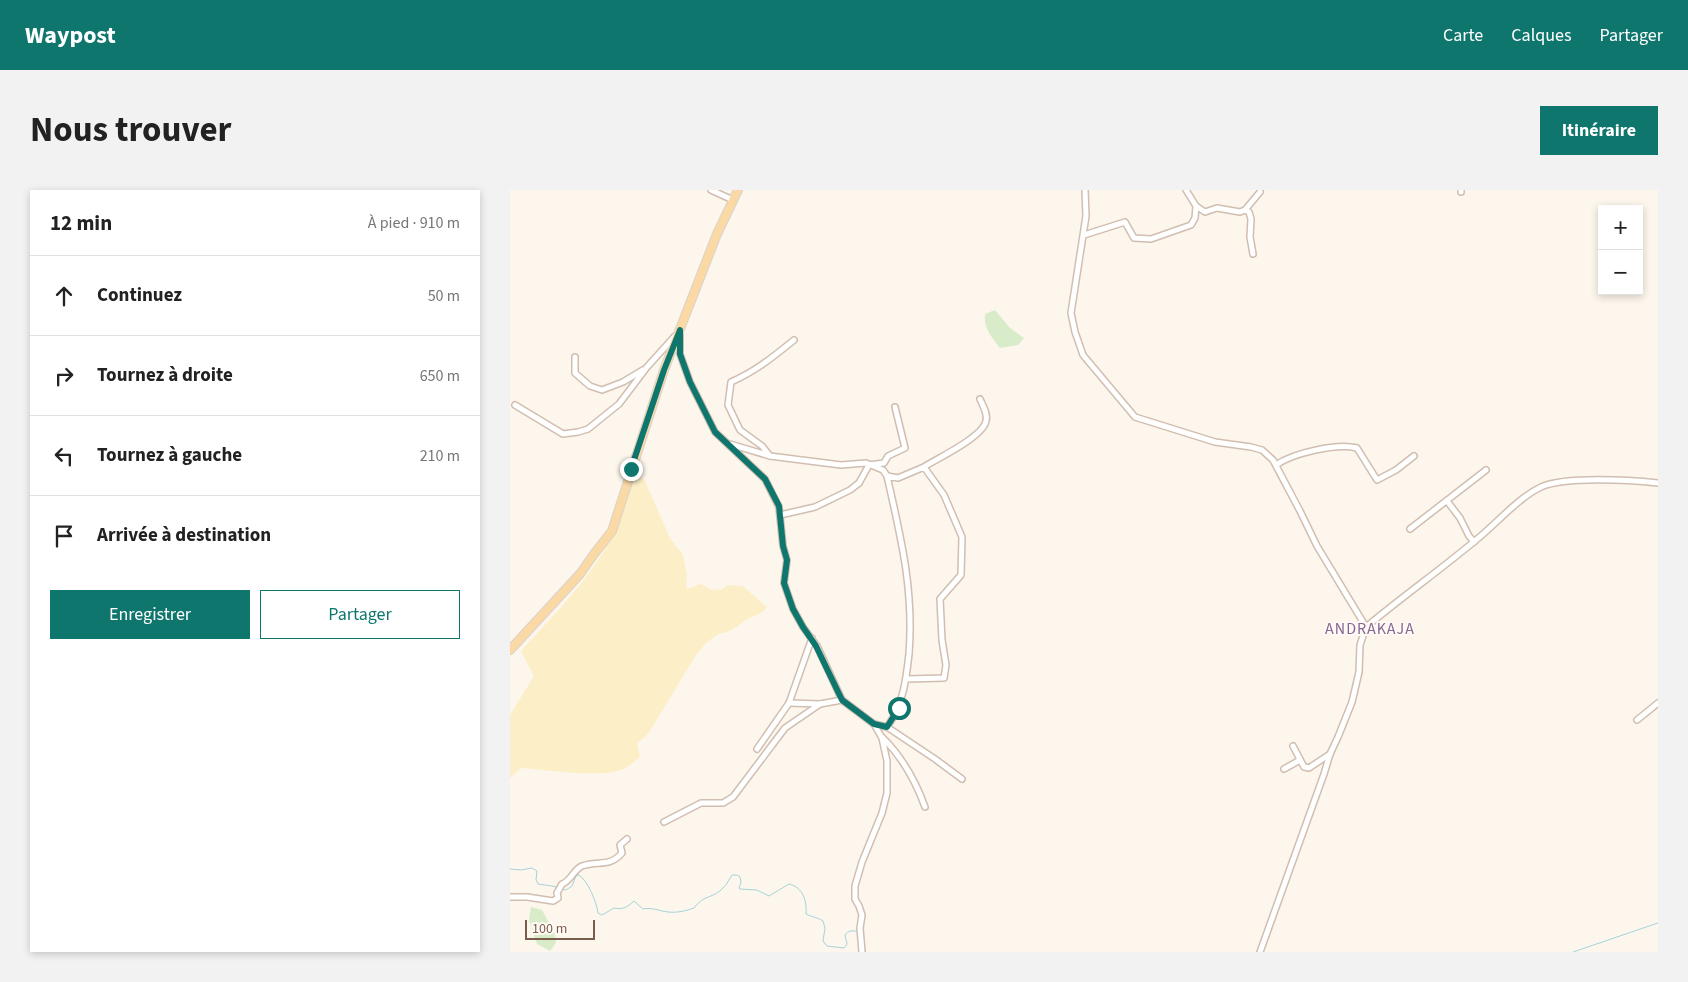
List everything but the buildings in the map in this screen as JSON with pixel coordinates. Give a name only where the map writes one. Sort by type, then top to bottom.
[{"type":"main road","points":[[510,650],[580,574],[612,531],[664,370],[717,234],[738,190]]},
{"type":"street","points":[[711,190],[733,200]]},
{"type":"street","points":[[1085,190],[1086,216],[1084,235],[1071,313],[1075,332],[1084,355],[1135,417],[1216,442],[1262,450],[1276,465],[1317,546],[1366,627]]},
{"type":"street","points":[[1186,190],[1196,206],[1205,212],[1217,208],[1240,212],[1245,210],[1260,192]]},
{"type":"street","points":[[1084,235],[1125,222],[1134,238],[1151,239],[1190,225],[1195,218],[1196,206]]},
{"type":"street","points":[[1245,210],[1249,212],[1251,219],[1250,237],[1253,254]]},
{"type":"street","points":[[515,405],[563,434],[588,429],[618,404],[647,367],[669,345],[680,330]]},
{"type":"street","points":[[680,330],[680,354],[690,382],[715,432],[765,479],[779,506],[783,546],[787,560],[784,583],[786,592],[803,627],[812,638],[842,700],[874,724],[882,738],[906,767],[926,806]]},
{"type":"street","points":[[770,456],[762,446],[740,430],[728,405],[731,382],[770,360],[794,340]]},
{"type":"street","points":[[575,357],[575,373],[590,386],[602,390],[623,382],[647,367]]},
{"type":"street","points":[[887,476],[898,478],[924,466],[971,438],[982,429],[986,422],[986,414],[980,399]]},
{"type":"street","points":[[780,515],[815,507],[850,490],[859,483],[870,466],[884,463],[888,456],[905,448],[895,408]]},
{"type":"street","points":[[727,443],[770,456],[841,465],[866,463],[883,470],[887,476],[905,556],[911,627],[907,679],[899,708],[887,727]]},
{"type":"street","points":[[1276,465],[1282,460],[1316,450],[1348,446],[1357,448],[1377,480],[1396,470],[1414,456]]},
{"type":"street","points":[[907,679],[944,678],[946,665],[942,640],[940,599],[961,575],[962,537],[944,495],[924,466]]},
{"type":"street","points":[[1410,529],[1486,470]]},
{"type":"street","points":[[1260,952],[1330,754],[1352,702],[1359,672],[1360,645],[1366,627],[1474,542],[1521,500],[1541,487],[1563,481],[1632,480],[1658,483]]},
{"type":"street","points":[[1447,501],[1460,518],[1474,542]]},
{"type":"street","points":[[757,749],[789,702],[812,638]]},
{"type":"street","points":[[789,702],[820,704],[842,700]]},
{"type":"street","points":[[664,822],[701,803],[723,803],[733,797],[785,728],[820,704]]},
{"type":"street","points":[[1637,720],[1658,704]]},
{"type":"street","points":[[874,724],[887,727],[962,779]]},
{"type":"street","points":[[862,952],[860,928],[862,915],[855,899],[855,886],[862,862],[882,814],[887,793],[887,761],[882,738]]},
{"type":"street","points":[[1293,746],[1304,767],[1309,768],[1330,754]]},
{"type":"street","points":[[1284,769],[1300,760]]},
{"type":"street","points":[[510,897],[553,900],[558,898],[557,893],[562,884],[567,882],[578,869],[584,865],[611,863],[616,860],[622,853],[620,845],[627,839]]},
{"type":"green space","points":[[995,310],[1010,328],[1024,338],[1018,345],[1000,348],[991,336],[985,323],[985,314]]},
{"type":"green space","points":[[531,907],[542,910],[555,934],[556,943],[550,951],[537,944],[529,920]]},
{"type":"sand","points":[[634,474],[644,479],[670,538],[683,555],[687,576],[686,589],[698,584],[712,590],[720,590],[728,585],[743,586],[767,607],[764,611],[744,621],[737,627],[718,634],[706,643],[696,655],[648,734],[637,743],[640,757],[626,768],[610,772],[585,773],[521,768],[510,778],[510,715],[534,676],[521,651],[591,571],[616,527]]},
{"type":"waterway","points":[[510,869],[532,868],[537,871],[536,880],[538,884],[558,887]]},
{"type":"waterway","points":[[562,889],[566,890],[572,886],[576,876],[579,875],[586,882],[598,913],[602,915],[614,908],[625,908],[634,901],[643,909],[649,908],[678,912],[694,908],[701,901],[716,894],[726,885],[732,875],[737,875],[740,877],[740,889],[757,890],[769,896],[789,884],[798,888],[805,900],[806,914],[823,921],[825,928],[823,941],[827,946],[844,948],[847,944],[846,933],[857,931]]},
{"type":"waterway","points":[[1573,952],[1658,923]]},
{"type":"district","name":"ANDRAKAJA","points":[[1370,629]]},
{"type":"route","points":[[631,469],[664,370],[680,330],[680,354],[690,382],[701,406],[712,422],[715,432],[765,479],[779,506],[783,546],[787,560],[784,583],[786,592],[803,627],[812,638],[837,692],[842,700],[874,724],[887,727],[899,708]]}]
